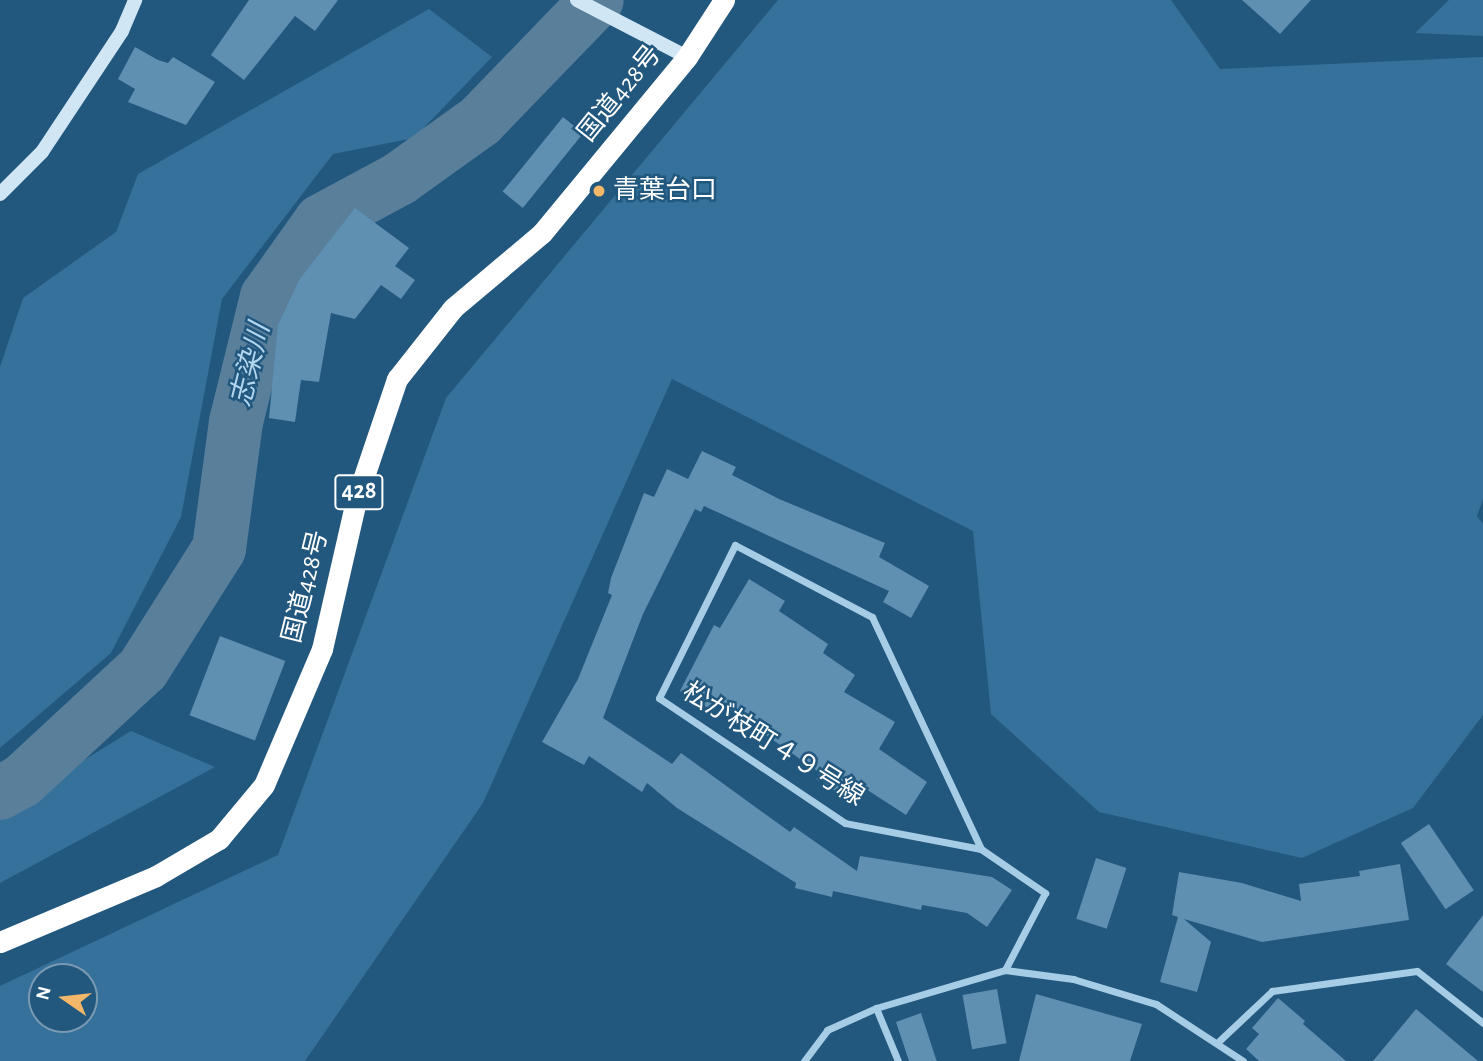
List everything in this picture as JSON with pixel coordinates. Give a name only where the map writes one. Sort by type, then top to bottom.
[{"type":"highway","name":"国道428号","points":[[0,942],[156,876],[219,839],[264,785],[322,649],[356,500],[397,379],[453,308],[542,233],[687,57],[724,0]]},
{"type":"street","points":[[0,194],[42,152],[122,31],[135,0]]},
{"type":"street","points":[[577,0],[687,57]]},
{"type":"street","name":"松が枝町４９号線","points":[[981,849],[872,617],[735,545],[659,698],[845,823],[981,849],[1045,893],[1006,970]]},
{"type":"street","points":[[804,1061],[827,1030],[876,1008],[1006,970],[1073,979],[1156,1004],[1219,1041],[1243,1061]]},
{"type":"street","points":[[1219,1041],[1272,991],[1417,971],[1483,1023]]},
{"type":"street","points":[[876,1008],[898,1061]]},
{"type":"shaded area","points":[[778,0],[1171,0],[1220,69],[1483,57],[1483,499],[1477,516],[1483,524],[1483,715],[1413,808],[1302,858],[1099,812],[991,714],[973,531],[672,379],[483,803],[305,1061],[0,1061],[0,986],[28,973],[28,1033],[98,1033],[98,963],[49,963],[278,855],[446,398]]},
{"type":"shaded area","points":[[1449,0],[1483,0],[1483,36],[1415,33]]},
{"type":"shaded area","points":[[429,9],[492,57],[414,138],[333,154],[222,299],[181,517],[111,653],[0,748],[0,367],[23,298],[116,232],[138,174]]},
{"type":"shaded area","points":[[131,731],[215,767],[0,883],[0,812]]},
{"type":"building","points":[[249,0],[338,0],[315,31],[295,16],[244,80],[211,55]]},
{"type":"building","points":[[1242,0],[1311,0],[1280,34]]},
{"type":"building","points":[[135,47],[168,63],[173,57],[215,82],[186,125],[128,102],[135,89],[118,79]]},
{"type":"building","points":[[563,117],[583,133],[523,208],[503,192]]},
{"type":"building","points":[[355,208],[409,248],[395,266],[415,280],[401,299],[381,285],[355,319],[331,313],[319,382],[301,380],[295,422],[269,418],[278,325],[299,280]]},
{"type":"building","points":[[702,451],[736,467],[732,475],[779,499],[885,543],[879,557],[929,586],[911,618],[883,602],[889,591],[704,506],[701,512],[695,509],[643,614],[603,718],[672,764],[681,753],[790,832],[794,827],[857,871],[860,856],[992,877],[1012,890],[987,927],[967,913],[922,905],[921,910],[833,891],[832,897],[795,888],[796,883],[677,808],[647,783],[642,792],[589,756],[584,765],[542,742],[578,679],[612,595],[608,593],[611,578],[644,493],[654,497],[667,469],[688,479]]},
{"type":"building","points":[[749,579],[785,601],[779,611],[828,644],[823,653],[855,675],[844,692],[895,722],[879,749],[927,782],[906,815],[852,780],[843,796],[816,779],[820,773],[719,702],[713,711],[680,691],[714,625],[720,628]]},
{"type":"building","points":[[220,636],[285,661],[255,740],[190,715]]},
{"type":"building","points":[[1429,824],[1474,890],[1446,909],[1401,843]]},
{"type":"building","points":[[1096,858],[1126,868],[1107,929],[1076,919]]},
{"type":"building","points":[[1400,864],[1409,920],[1262,942],[1184,919],[1211,942],[1197,992],[1160,982],[1178,917],[1172,915],[1179,872],[1242,883],[1301,901],[1299,884],[1360,876],[1359,871]]},
{"type":"building","points":[[1483,915],[1483,992],[1446,964]]},
{"type":"building","points":[[997,989],[1007,1043],[972,1049],[963,995]]},
{"type":"building","points":[[1036,994],[1142,1024],[1130,1061],[1019,1061]]},
{"type":"building","points":[[1278,998],[1346,1061],[1259,1061],[1246,1049],[1259,1034],[1252,1028]]},
{"type":"building","points":[[1416,1009],[1478,1061],[1373,1061]]},
{"type":"building","points":[[921,1013],[937,1061],[909,1061],[896,1022]]},
{"type":"waterway","name":"志染川","points":[[0,793],[22,781],[143,669],[219,549],[236,422],[267,297],[321,221],[399,179],[480,121],[597,0]]},
{"type":"place","name":"青葉台口","points":[[599,191]]}]
